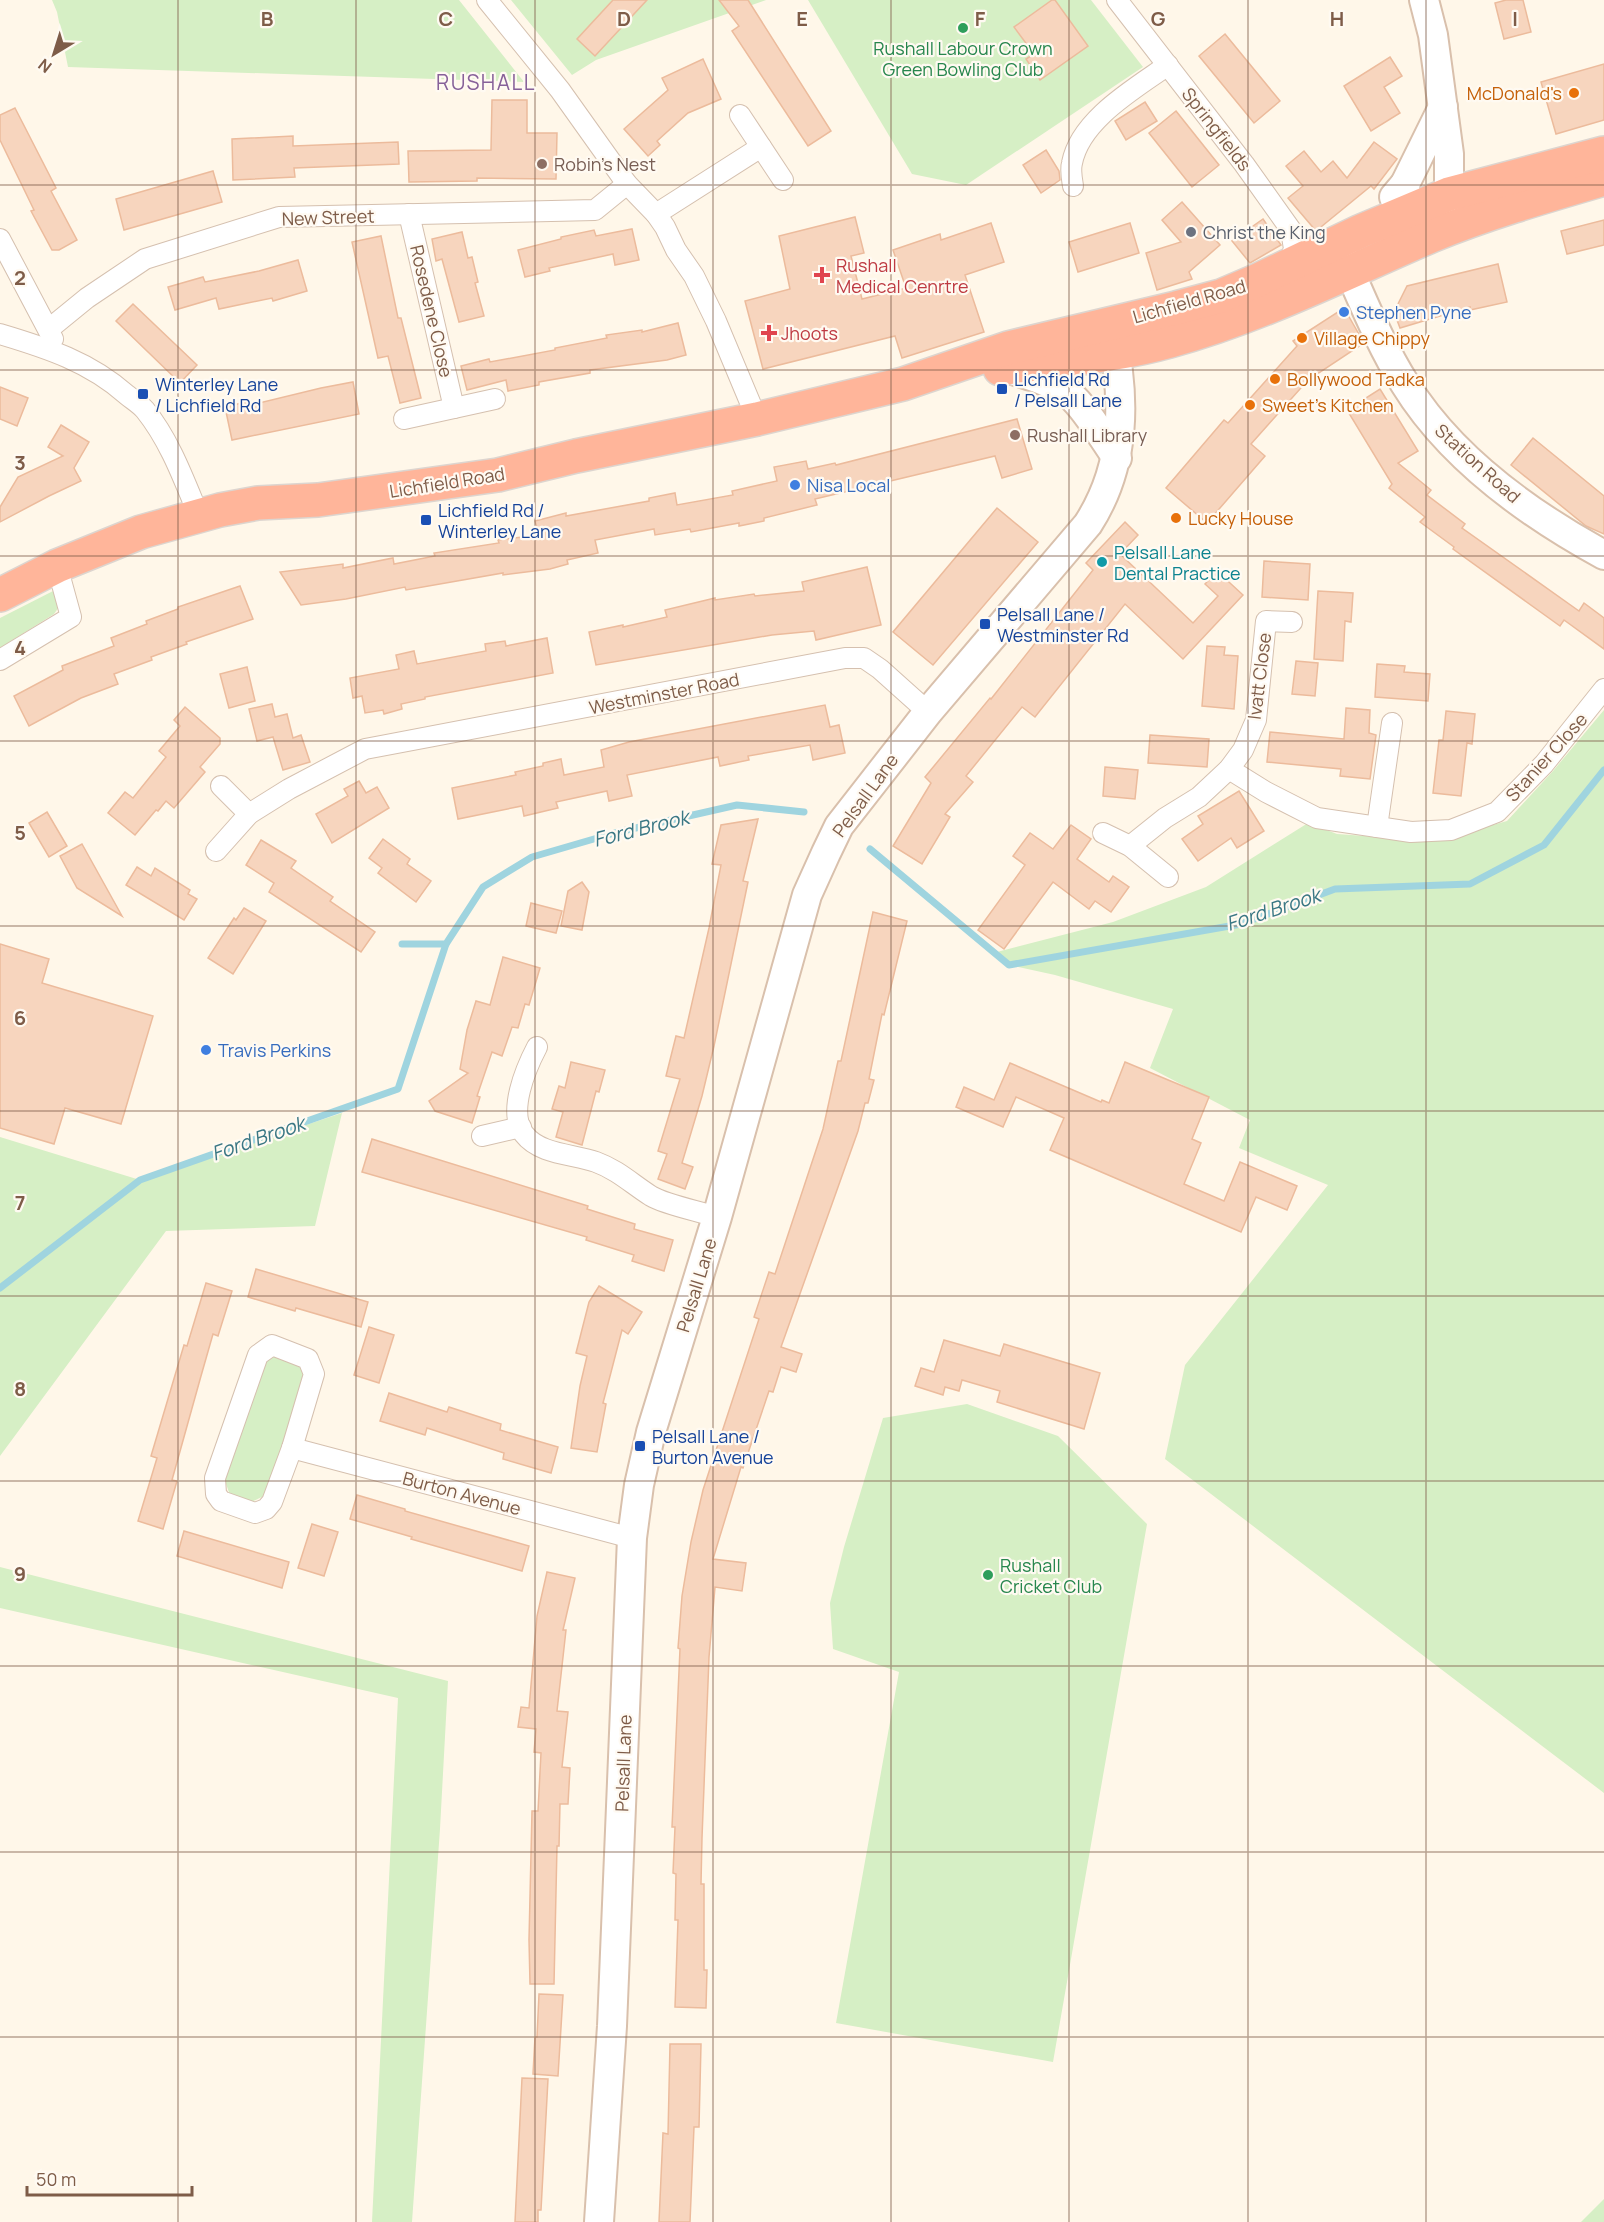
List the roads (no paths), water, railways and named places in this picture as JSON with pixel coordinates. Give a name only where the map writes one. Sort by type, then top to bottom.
[{"type":"highway","name":"Lichfield Road","points":[[903,384],[1008,348],[1221,296],[1349,237],[1406,198],[1449,194],[1604,153]]},
{"type":"highway","name":"Lichfield Road","points":[[0,595],[57,566],[141,532],[258,503],[318,500],[498,475],[576,456],[757,419],[903,384],[1006,368],[1116,355],[1170,341],[1224,324],[1350,274],[1433,236],[1510,207],[1604,179]]},
{"type":"main road","points":[[1424,0],[1433,35],[1443,107],[1449,154],[1449,194],[1433,236],[1417,224],[1406,198],[1443,107]]},
{"type":"main road","name":"Station Road","points":[[1349,237],[1350,274],[1367,312],[1404,383],[1436,428],[1516,499],[1569,536],[1604,555]]},
{"type":"main road","name":"Pelsall Lane","points":[[599,2222],[612,2026],[632,1538],[639,1485],[651,1432],[717,1217],[807,895],[839,826],[928,712],[1088,524],[1104,498],[1117,458],[1120,397],[1116,355],[1109,323]]},
{"type":"main road","points":[[1006,368],[1047,382],[1070,396],[1082,408],[1117,458]]},
{"type":"street","points":[[487,0],[560,90],[627,184],[661,220],[676,250],[694,276],[757,419]]},
{"type":"street","name":"Springfields","points":[[1117,0],[1244,164],[1291,230],[1294,249],[1287,267]]},
{"type":"street","points":[[1073,186],[1071,165],[1077,146],[1092,124],[1121,98],[1168,65]]},
{"type":"street","points":[[740,115],[783,180]]},
{"type":"street","points":[[661,220],[761,147]]},
{"type":"street","name":"New Street","points":[[49,329],[87,298],[146,259],[279,218],[595,210],[627,184]]},
{"type":"street","name":"Rosedene Close","points":[[409,214],[454,408]]},
{"type":"street","points":[[0,239],[53,336],[54,351]]},
{"type":"street","points":[[0,334],[80,361],[105,377],[144,409],[179,466],[199,516]]},
{"type":"street","points":[[404,419],[495,399]]},
{"type":"street","points":[[0,660],[71,617],[57,566]]},
{"type":"street","name":"Ivatt Close","points":[[1130,846],[1165,818],[1198,797],[1229,769],[1243,750],[1256,720],[1266,621],[1292,622]]},
{"type":"street","name":"Westminster Road","points":[[216,851],[249,814],[289,789],[366,749],[381,746],[845,658],[864,658],[880,669],[928,712]]},
{"type":"street","name":"Stanier Close","points":[[1229,769],[1266,792],[1317,818],[1411,832],[1451,830],[1497,812],[1544,764],[1604,689]]},
{"type":"street","points":[[1377,827],[1392,723]]},
{"type":"street","points":[[220,786],[249,814]]},
{"type":"street","points":[[1103,833],[1130,846],[1168,877]]},
{"type":"street","points":[[537,1047],[525,1070],[519,1091],[519,1120],[524,1134],[534,1143],[553,1152],[596,1162],[622,1174],[652,1197],[717,1217]]},
{"type":"street","points":[[482,1136],[521,1126]]},
{"type":"street","points":[[272,1346],[308,1359],[313,1367],[314,1374],[292,1448],[272,1502],[266,1509],[255,1513],[221,1501],[216,1494],[215,1478],[258,1355],[272,1346]]},
{"type":"street","name":"Burton Avenue","points":[[292,1448],[632,1538]]},
{"type":"waterway","name":"Ford Brook","points":[[870,849],[1009,965],[1241,924],[1335,889],[1470,884],[1544,845],[1604,770]]},
{"type":"waterway","name":"Ford Brook","points":[[402,944],[446,944],[483,887],[532,857],[618,832],[737,805],[804,812]]},
{"type":"waterway","name":"Ford Brook","points":[[0,1288],[140,1180],[398,1089],[446,944]]},
{"type":"place","name":"Rushall Labour Crown Green Bowling Club","points":[[963,28]]},
{"type":"place","name":"McDonald's","points":[[1574,93]]},
{"type":"place","name":"Robin's Nest","points":[[542,164]]},
{"type":"place","name":"Christ the King","points":[[1191,232]]},
{"type":"place","name":"Rushall Medical Cenrtre","points":[[822,275]]},
{"type":"place","name":"Stephen Pyne","points":[[1344,312]]},
{"type":"place","name":"Jhoots","points":[[769,333]]},
{"type":"place","name":"Village Chippy","points":[[1302,338]]},
{"type":"place","name":"Bollywood Tadka","points":[[1275,379]]},
{"type":"place","name":"Lichfield Rd / Pelsall Lane","points":[[1002,389]]},
{"type":"place","name":"Winterley Lane / Lichfield Rd","points":[[143,394]]},
{"type":"place","name":"Sweet's Kitchen","points":[[1250,405]]},
{"type":"place","name":"Rushall Library","points":[[1015,435]]},
{"type":"place","name":"Nisa Local","points":[[795,485]]},
{"type":"place","name":"Lucky House","points":[[1176,518]]},
{"type":"place","name":"Lichfield Rd / Winterley Lane","points":[[426,520]]},
{"type":"place","name":"Pelsall Lane Dental Practice","points":[[1102,562]]},
{"type":"place","name":"Pelsall Lane / Westminster Rd","points":[[985,624]]},
{"type":"place","name":"Travis Perkins","points":[[206,1050]]},
{"type":"place","name":"Pelsall Lane / Burton Avenue","points":[[640,1446]]},
{"type":"place","name":"Rushall Cricket Club","points":[[988,1575]]},
{"type":"district","name":"RUSHALL","points":[[486,82]]}]
